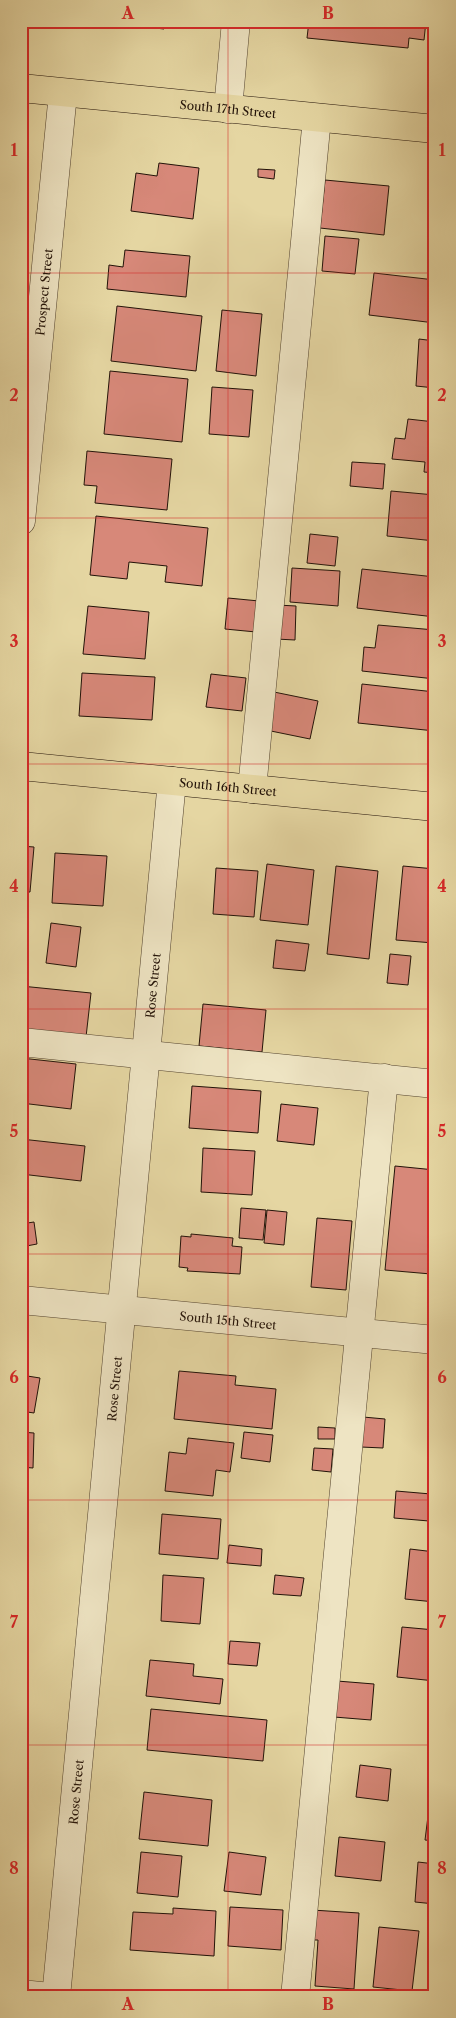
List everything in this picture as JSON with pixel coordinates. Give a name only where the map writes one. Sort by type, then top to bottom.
[{"type":"main road","name":"South 17th Street","points":[[21,88],[435,129]]},
{"type":"main road","name":"South 16th Street","points":[[21,766],[435,807]]},
{"type":"street","points":[[228,109],[236,21]]},
{"type":"street","name":"Prospect Street","points":[[21,521],[63,92]]},
{"type":"street","points":[[252,789],[317,118]]},
{"type":"street","name":"Rose Street","points":[[56,1997],[172,781]]},
{"type":"street","points":[[21,1042],[435,1084]]},
{"type":"street","points":[[295,1997],[384,1078]]},
{"type":"street","name":"South 15th Street","points":[[21,1300],[435,1340]]},
{"type":"street","points":[[21,1994],[50,1997]]},
{"type":"building","points":[[92,21],[165,21],[164,29]]},
{"type":"building","points":[[309,21],[426,21],[424,40],[409,38],[408,48],[307,38]]},
{"type":"building","points":[[159,163],[199,168],[193,219],[131,211],[136,173],[157,176]]},
{"type":"building","points":[[258,169],[275,170],[274,179],[258,177]]},
{"type":"building","points":[[325,180],[389,186],[384,235],[320,228]]},
{"type":"building","points":[[433,186],[435,186],[435,228],[429,227]]},
{"type":"building","points":[[325,236],[359,239],[355,274],[322,271]]},
{"type":"building","points":[[125,250],[190,256],[186,297],[107,289],[109,265],[123,267]]},
{"type":"building","points":[[374,273],[435,280],[435,323],[369,315]]},
{"type":"building","points":[[117,306],[202,316],[196,371],[111,361]]},
{"type":"building","points":[[222,310],[262,314],[256,376],[216,371]]},
{"type":"building","points":[[419,339],[435,341],[435,388],[416,386]]},
{"type":"building","points":[[110,371],[188,379],[182,442],[104,434]]},
{"type":"building","points":[[212,387],[253,390],[249,437],[209,434]]},
{"type":"building","points":[[408,419],[435,422],[435,473],[424,472],[425,462],[392,459],[395,438],[405,439]]},
{"type":"building","points":[[87,451],[172,459],[167,510],[95,503],[97,486],[84,485]]},
{"type":"building","points":[[352,462],[385,464],[383,489],[350,486]]},
{"type":"building","points":[[391,491],[435,495],[435,541],[387,536]]},
{"type":"building","points":[[96,516],[208,528],[202,586],[165,582],[167,566],[129,562],[127,579],[90,575]]},
{"type":"building","points":[[310,534],[338,537],[335,566],[307,563]]},
{"type":"building","points":[[292,568],[340,571],[338,606],[290,602]]},
{"type":"building","points":[[362,569],[435,577],[435,617],[357,608]]},
{"type":"building","points":[[228,598],[259,601],[256,632],[225,629]]},
{"type":"building","points":[[277,605],[296,606],[295,640],[276,639]]},
{"type":"building","points":[[88,606],[149,612],[145,659],[83,654]]},
{"type":"building","points":[[378,625],[435,630],[435,679],[362,671],[364,647],[375,648]]},
{"type":"building","points":[[82,673],[155,677],[152,720],[79,716]]},
{"type":"building","points":[[211,674],[246,678],[242,711],[206,707]]},
{"type":"building","points":[[362,684],[435,692],[435,731],[358,723]]},
{"type":"building","points":[[274,692],[318,701],[310,739],[266,730]]},
{"type":"building","points":[[21,846],[34,847],[30,892],[21,892]]},
{"type":"building","points":[[55,853],[107,856],[103,906],[52,903]]},
{"type":"building","points":[[267,864],[314,870],[308,925],[260,920]]},
{"type":"building","points":[[336,866],[378,871],[369,959],[327,954]]},
{"type":"building","points":[[403,866],[435,869],[434,943],[396,940]]},
{"type":"building","points":[[216,868],[258,871],[254,917],[213,914]]},
{"type":"building","points":[[51,923],[81,927],[76,967],[46,963]]},
{"type":"building","points":[[276,940],[309,944],[305,971],[273,968]]},
{"type":"building","points":[[390,954],[411,956],[408,985],[387,983]]},
{"type":"building","points":[[21,986],[91,993],[86,1037],[21,1029]]},
{"type":"building","points":[[203,1004],[266,1010],[262,1052],[199,1046]]},
{"type":"building","points":[[21,1058],[76,1064],[71,1109],[21,1103]]},
{"type":"building","points":[[192,1086],[261,1091],[258,1133],[189,1128]]},
{"type":"building","points":[[281,1104],[318,1108],[314,1145],[277,1141]]},
{"type":"building","points":[[21,1139],[85,1146],[81,1181],[21,1174]]},
{"type":"building","points":[[203,1148],[255,1151],[252,1195],[201,1192]]},
{"type":"building","points":[[395,1166],[435,1170],[435,1235],[431,1274],[385,1270]]},
{"type":"building","points":[[241,1208],[266,1210],[263,1240],[239,1238]]},
{"type":"building","points":[[267,1210],[287,1212],[284,1245],[264,1243]]},
{"type":"building","points":[[317,1218],[352,1221],[346,1290],[311,1287]]},
{"type":"building","points":[[34,1222],[37,1244],[21,1247],[21,1224]]},
{"type":"building","points":[[191,1234],[233,1238],[232,1246],[242,1247],[240,1274],[187,1271],[188,1268],[179,1267],[181,1236],[191,1237]]},
{"type":"building","points":[[179,1371],[236,1376],[235,1385],[276,1389],[272,1429],[174,1419]]},
{"type":"building","points":[[21,1375],[40,1378],[34,1413],[21,1411]]},
{"type":"building","points":[[363,1417],[385,1419],[383,1448],[361,1447]]},
{"type":"building","points":[[318,1427],[335,1428],[335,1439],[318,1439]]},
{"type":"building","points":[[21,1432],[34,1433],[33,1468],[21,1467]]},
{"type":"building","points":[[244,1432],[273,1435],[270,1462],[241,1458]]},
{"type":"building","points":[[188,1438],[234,1443],[230,1472],[216,1470],[213,1496],[165,1491],[169,1452],[186,1454]]},
{"type":"building","points":[[314,1448],[333,1449],[331,1472],[312,1470]]},
{"type":"building","points":[[396,1491],[431,1494],[429,1521],[394,1518]]},
{"type":"building","points":[[162,1514],[221,1519],[218,1559],[159,1554]]},
{"type":"building","points":[[229,1545],[262,1549],[261,1566],[227,1563]]},
{"type":"building","points":[[410,1549],[435,1552],[435,1602],[405,1599]]},
{"type":"building","points":[[163,1575],[204,1578],[200,1624],[161,1621]]},
{"type":"building","points":[[275,1575],[304,1578],[301,1596],[273,1594]]},
{"type":"building","points":[[21,1623],[24,1624],[23,1652],[21,1652]]},
{"type":"building","points":[[402,1627],[435,1630],[435,1681],[397,1677]]},
{"type":"building","points":[[230,1641],[260,1643],[257,1666],[228,1664]]},
{"type":"building","points":[[150,1660],[194,1664],[193,1676],[223,1679],[220,1704],[146,1696]]},
{"type":"building","points":[[337,1681],[374,1684],[371,1720],[334,1717]]},
{"type":"building","points":[[433,1708],[435,1708],[435,1751],[429,1751]]},
{"type":"building","points":[[151,1709],[267,1720],[263,1761],[147,1750]]},
{"type":"building","points":[[360,1765],[391,1769],[388,1801],[356,1797]]},
{"type":"building","points":[[144,1792],[212,1800],[208,1846],[139,1839]]},
{"type":"building","points":[[430,1800],[435,1801],[435,1841],[425,1840]]},
{"type":"building","points":[[339,1837],[385,1842],[381,1881],[335,1876]]},
{"type":"building","points":[[141,1852],[182,1856],[178,1897],[137,1893]]},
{"type":"building","points":[[229,1852],[266,1857],[261,1895],[224,1891]]},
{"type":"building","points":[[418,1862],[435,1864],[435,1904],[415,1902]]},
{"type":"building","points":[[230,1907],[283,1910],[281,1950],[228,1946]]},
{"type":"building","points":[[173,1908],[216,1911],[214,1956],[130,1950],[133,1912],[173,1914]]},
{"type":"building","points":[[312,1910],[359,1913],[354,1989],[315,1986],[318,1940],[310,1940]]},
{"type":"building","points":[[379,1927],[419,1931],[412,1991],[373,1987]]},
{"type":"building","points":[[435,1927],[435,1997],[430,1997]]}]
